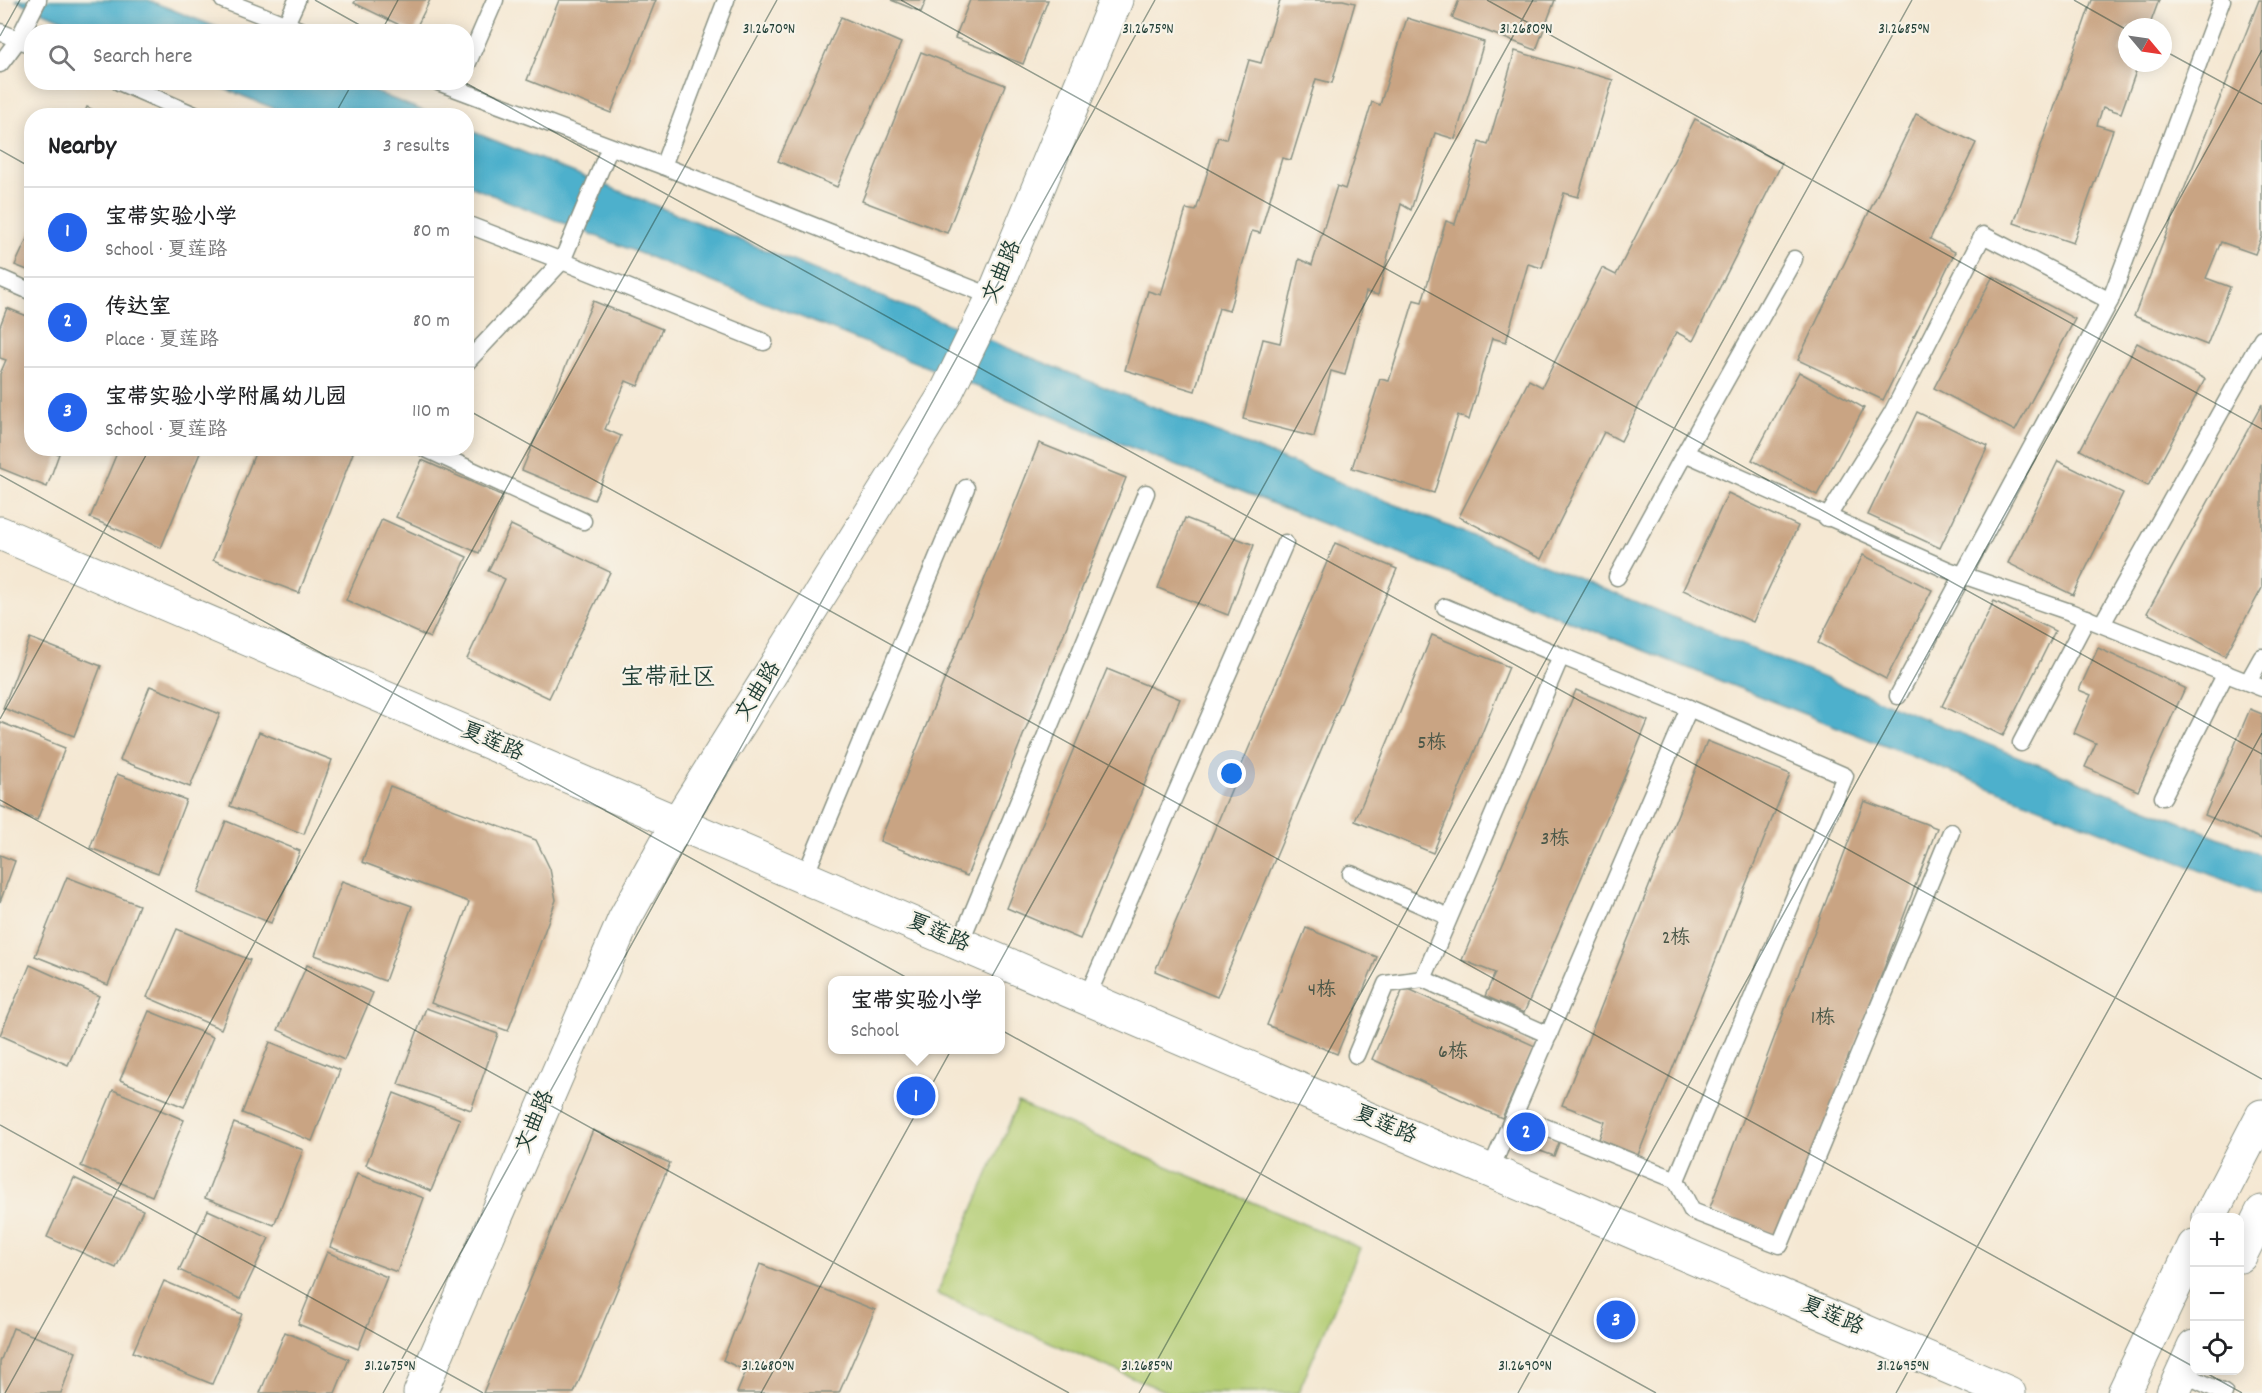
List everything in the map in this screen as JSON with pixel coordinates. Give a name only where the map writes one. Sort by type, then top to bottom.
[{"type":"street","name":"文曲路","points":[[420,1393],[624,920],[678,822],[946,393],[988,308],[1116,0]]},
{"type":"street","name":"夏莲路","points":[[0,533],[2009,1393]]},
{"type":"street","points":[[2212,1213],[2262,1116]]},
{"type":"street","points":[[2244,1248],[2262,1212]]},
{"type":"street","points":[[2124,1393],[2190,1254]]},
{"type":"lane","points":[[223,0],[286,24],[297,0]]},
{"type":"lane","points":[[474,49],[495,0]]},
{"type":"lane","points":[[663,166],[726,0]]},
{"type":"lane","points":[[1898,696],[2110,301],[2222,0]]},
{"type":"lane","points":[[30,24],[35,6]]},
{"type":"lane","points":[[0,32],[24,43]]},
{"type":"lane","points":[[0,64],[24,44]]},
{"type":"lane","points":[[137,90],[178,108]]},
{"type":"lane","points":[[468,90],[663,166],[988,308]]},
{"type":"lane","points":[[474,354],[562,261],[610,147]]},
{"type":"lane","points":[[474,227],[764,342]]},
{"type":"lane","points":[[1827,518],[1892,413],[1983,235],[2110,301]]},
{"type":"lane","points":[[1617,577],[1794,259]]},
{"type":"lane","points":[[0,278],[24,288]]},
{"type":"lane","points":[[2021,743],[2262,338]]},
{"type":"lane","points":[[1685,453],[1827,518],[1963,576],[2094,621],[2255,685],[2262,657]]},
{"type":"lane","points":[[441,456],[583,521]]},
{"type":"lane","points":[[805,876],[966,488]]},
{"type":"lane","points":[[960,943],[1146,493]]},
{"type":"lane","points":[[1087,997],[1285,543]]},
{"type":"lane","points":[[1445,607],[1689,708],[1845,776],[1676,1180]]},
{"type":"lane","points":[[1423,979],[1561,656]]},
{"type":"lane","points":[[2163,797],[2226,673]]},
{"type":"lane","points":[[1490,1171],[1689,708]]},
{"type":"lane","points":[[1515,1115],[1676,1180],[1692,1211],[1780,1245],[1951,832]]},
{"type":"lane","points":[[1351,874],[1449,917]]},
{"type":"lane","points":[[1356,1055],[1386,984],[1423,979],[1549,1035]]},
{"type":"lane","points":[[2183,1371],[2224,1393]]},
{"type":"green space","points":[[1018,1103],[1360,1248],[1298,1393],[1169,1393],[937,1294]]},
{"type":"water","points":[[15,0],[148,0],[208,24],[72,24]]},
{"type":"water","points":[[228,90],[370,90],[416,108],[273,108]]},
{"type":"water","points":[[474,132],[2262,855],[2262,895],[474,188]]},
{"type":"building","points":[[356,0],[430,0],[418,24],[397,24],[354,3]]},
{"type":"building","points":[[559,0],[656,0],[611,113],[527,80]]},
{"type":"building","points":[[891,0],[926,0],[921,12]]},
{"type":"building","points":[[970,0],[1048,0],[1023,64],[955,38]]},
{"type":"building","points":[[1280,0],[1343,0],[1355,3],[1332,83],[1316,79],[1291,160],[1282,158],[1260,233],[1252,231],[1229,311],[1219,308],[1195,391],[1125,370],[1148,291],[1161,295],[1186,209],[1196,211],[1218,137],[1226,139],[1249,60],[1261,63]]},
{"type":"building","points":[[1459,0],[1555,0],[1536,50],[1452,18]]},
{"type":"building","points":[[2092,0],[2159,0],[2152,18],[2118,18],[2118,72],[2136,72],[2121,113],[2103,107],[2097,125],[2113,130],[2073,243],[2014,223]]},
{"type":"building","points":[[2259,0],[2262,0],[2262,236],[2255,254],[2221,242],[2206,278],[2230,287],[2207,345],[2134,316]]},
{"type":"building","points":[[841,17],[901,43],[837,187],[778,161]]},
{"type":"building","points":[[1407,18],[1484,42],[1455,139],[1435,133],[1411,210],[1401,204],[1378,295],[1366,292],[1345,375],[1331,371],[1314,437],[1243,419],[1263,339],[1280,343],[1299,259],[1312,265],[1337,186],[1345,189],[1372,102],[1380,105]]},
{"type":"building","points":[[1515,51],[1613,80],[1578,197],[1564,193],[1542,268],[1528,264],[1506,342],[1492,338],[1469,420],[1458,415],[1434,493],[1352,468],[1380,379],[1389,381],[1414,300],[1422,302],[1446,221],[1455,224],[1479,142],[1488,145]]},
{"type":"building","points":[[921,52],[1005,85],[947,233],[862,201]]},
{"type":"building","points":[[1916,114],[1976,143],[1930,239],[1955,252],[1883,400],[1798,360]]},
{"type":"building","points":[[1695,119],[1782,163],[1693,341],[1676,332],[1621,441],[1604,432],[1541,559],[1459,517],[1529,380],[1542,387],[1602,268],[1616,275]]},
{"type":"building","points":[[24,245],[24,269],[15,265]]},
{"type":"building","points":[[1993,276],[2075,319],[2015,431],[1934,388]]},
{"type":"building","points":[[593,301],[662,329],[638,386],[626,381],[605,429],[621,436],[594,500],[522,470]]},
{"type":"building","points":[[7,308],[24,315],[24,456],[58,456],[47,487],[0,468],[0,374],[6,360],[0,358],[0,326]]},
{"type":"building","points":[[2137,343],[2205,379],[2148,486],[2080,450]]},
{"type":"building","points":[[1799,372],[1864,408],[1817,495],[1752,460]]},
{"type":"building","points":[[2262,404],[2262,588],[2225,656],[2147,613]]},
{"type":"building","points":[[1917,412],[1988,446],[1940,548],[1868,515]]},
{"type":"building","points":[[1039,443],[1126,478],[967,876],[880,841]]},
{"type":"building","points":[[116,456],[199,456],[161,548],[90,518]]},
{"type":"building","points":[[254,456],[352,456],[299,593],[213,560]]},
{"type":"building","points":[[422,460],[503,496],[479,553],[396,517]]},
{"type":"building","points":[[2058,461],[2123,493],[2073,595],[2008,563]]},
{"type":"building","points":[[1728,493],[1798,526],[1753,622],[1683,590]]},
{"type":"building","points":[[1185,518],[1254,545],[1228,615],[1158,588]]},
{"type":"building","points":[[382,519],[467,557],[430,638],[346,600]]},
{"type":"building","points":[[511,525],[610,572],[549,698],[467,659],[505,579],[488,571]]},
{"type":"building","points":[[1335,543],[1397,569],[1217,997],[1155,971]]},
{"type":"building","points":[[1863,555],[1932,590],[1886,679],[1818,643]]},
{"type":"building","points":[[1994,601],[2055,631],[2003,736],[1942,706]]},
{"type":"building","points":[[1432,635],[1509,667],[1433,853],[1355,821]]},
{"type":"building","points":[[30,638],[101,666],[74,736],[3,708]]},
{"type":"building","points":[[2098,648],[2185,688],[2138,791],[2085,767],[2096,743],[2074,733],[2091,695],[2079,690]]},
{"type":"building","points":[[1107,669],[1180,699],[1080,939],[1007,908]]},
{"type":"building","points":[[150,686],[220,714],[190,787],[120,760]]},
{"type":"building","points":[[1576,690],[1648,721],[1524,1013],[1485,996],[1495,973],[1462,960]]},
{"type":"building","points":[[2250,709],[2262,714],[2262,839],[2205,815]]},
{"type":"building","points":[[0,722],[65,748],[37,820],[0,806]]},
{"type":"building","points":[[259,732],[332,760],[304,834],[230,806]]},
{"type":"building","points":[[1707,741],[1790,774],[1638,1155],[1599,1139],[1605,1122],[1562,1105]]},
{"type":"building","points":[[117,774],[186,800],[158,873],[90,848]]},
{"type":"building","points":[[390,786],[536,840],[550,869],[556,900],[508,1031],[431,1003],[469,902],[362,862]]},
{"type":"building","points":[[1864,801],[1937,828],[1782,1238],[1709,1210]]},
{"type":"building","points":[[226,821],[300,851],[271,923],[197,893]]},
{"type":"building","points":[[0,855],[15,861],[0,902]]},
{"type":"building","points":[[67,877],[139,905],[108,985],[35,956]]},
{"type":"building","points":[[342,881],[412,906],[385,981],[315,955]]},
{"type":"building","points":[[1306,928],[1377,957],[1337,1054],[1267,1025]]},
{"type":"building","points":[[177,929],[250,960],[221,1029],[147,997]]},
{"type":"building","points":[[30,965],[99,996],[68,1065],[0,1035]]},
{"type":"building","points":[[307,965],[373,993],[344,1060],[278,1030]]},
{"type":"building","points":[[1404,987],[1535,1046],[1502,1118],[1372,1059]]},
{"type":"building","points":[[426,1008],[498,1034],[471,1110],[398,1084]]},
{"type":"building","points":[[149,1011],[213,1037],[184,1107],[120,1080]]},
{"type":"building","points":[[270,1042],[340,1070],[312,1141],[242,1113]]},
{"type":"building","points":[[113,1090],[184,1120],[152,1196],[81,1166]]},
{"type":"building","points":[[394,1093],[460,1119],[431,1191],[366,1165]]},
{"type":"building","points":[[234,1123],[303,1150],[274,1225],[205,1198]]},
{"type":"building","points":[[1517,1124],[1560,1140],[1554,1156],[1510,1140]]},
{"type":"building","points":[[593,1130],[670,1163],[574,1393],[483,1393]]},
{"type":"building","points":[[357,1174],[424,1198],[397,1272],[330,1247]]},
{"type":"building","points":[[74,1178],[143,1210],[116,1268],[47,1237]]},
{"type":"building","points":[[208,1210],[269,1238],[240,1299],[179,1270]]},
{"type":"building","points":[[327,1252],[387,1277],[358,1349],[298,1324]]},
{"type":"building","points":[[760,1264],[875,1310],[839,1393],[737,1393],[746,1371],[723,1360]]},
{"type":"building","points":[[164,1281],[242,1314],[212,1384],[133,1352]]},
{"type":"building","points":[[13,1328],[76,1352],[61,1393],[0,1393],[0,1362]]},
{"type":"building","points":[[285,1332],[349,1359],[335,1393],[260,1393]]},
{"type":"place","name":"宝带实验小学","points":[[916,1096]]},
{"type":"place","name":"传达室","points":[[1526,1132]]},
{"type":"place","name":"宝带实验小学附属幼儿园","points":[[1616,1320]]},
{"type":"district","name":"宝带社区","points":[[668,679]]}]
